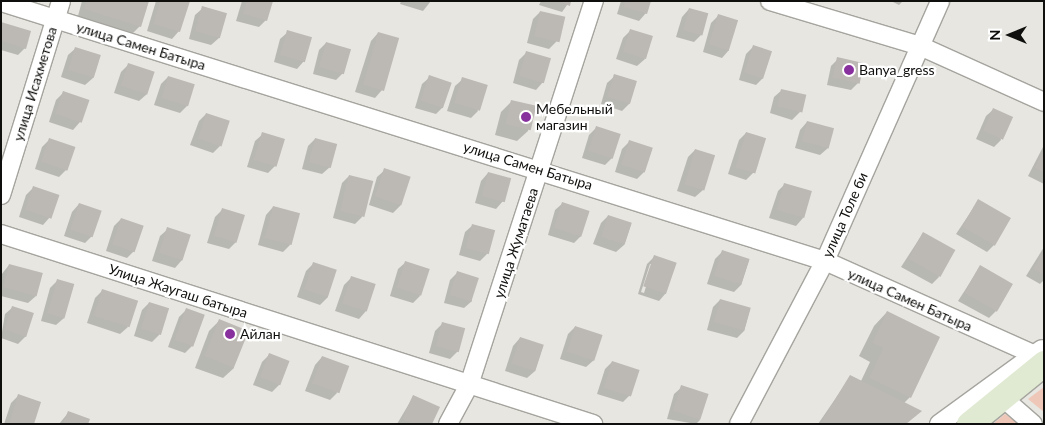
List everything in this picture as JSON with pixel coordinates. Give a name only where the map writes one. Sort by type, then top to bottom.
[{"type":"main road","points":[[969,424],[1044,361]]},
{"type":"street","name":"улица Исахметова","points":[[1,195],[61,1]]},
{"type":"street","name":"улица Жуматаева","points":[[448,424],[469,385],[594,1]]},
{"type":"street","points":[[770,1],[920,46],[1044,102]]},
{"type":"street","name":"улица Толе би","points":[[739,424],[825,261],[940,1]]},
{"type":"street","name":"улица Самен Батыра","points":[[1,2],[539,169],[825,261],[1044,361]]},
{"type":"street","name":"Улица Жаугаш батыра","points":[[1,234],[469,385]]},
{"type":"street","points":[[940,424],[1044,348]]},
{"type":"street","points":[[469,385],[593,424]]},
{"type":"street","points":[[1002,397],[1033,424]]},
{"type":"shaded area","points":[[1044,387],[1044,412],[1028,399]]},
{"type":"shaded area","points":[[1005,414],[1019,424],[993,424]]},
{"type":"building","points":[[86,1],[149,1],[141,27],[84,9]]},
{"type":"building","points":[[160,1],[190,1],[180,32],[153,24]]},
{"type":"building","points":[[246,1],[273,1],[267,21],[243,14]]},
{"type":"building","points":[[557,1],[571,1],[570,6]]},
{"type":"building","points":[[625,1],[651,1],[647,14],[624,7]]},
{"type":"building","points":[[202,6],[227,13],[220,38],[195,31]]},
{"type":"building","points":[[689,8],[708,13],[702,35],[683,30]]},
{"type":"building","points":[[540,11],[565,17],[559,42],[534,36]]},
{"type":"building","points":[[718,14],[738,20],[729,51],[709,45]]},
{"type":"building","points":[[1,22],[31,31],[26,49],[1,41]]},
{"type":"building","points":[[630,29],[653,36],[646,59],[623,52]]},
{"type":"building","points":[[287,30],[312,37],[305,62],[280,55]]},
{"type":"building","points":[[378,32],[399,38],[384,91],[363,85]]},
{"type":"building","points":[[326,42],[351,49],[344,74],[319,67]]},
{"type":"building","points":[[753,45],[772,51],[763,79],[744,73]]},
{"type":"building","points":[[75,47],[101,55],[94,78],[68,70]]},
{"type":"building","points":[[526,51],[551,58],[544,83],[519,76]]},
{"type":"building","name":"Banya_gress","points":[[837,57],[864,63],[860,84],[832,77]]},
{"type":"building","points":[[128,63],[155,72],[147,94],[121,86]]},
{"type":"building","points":[[614,74],[637,81],[630,104],[607,97]]},
{"type":"building","points":[[429,75],[452,83],[443,108],[420,101]]},
{"type":"building","points":[[168,76],[195,84],[188,106],[161,98]]},
{"type":"building","points":[[462,77],[488,85],[480,111],[454,103]]},
{"type":"building","points":[[781,89],[806,95],[802,112],[777,107]]},
{"type":"building","points":[[63,91],[89,100],[82,123],[55,114]]},
{"type":"building","points":[[511,100],[536,106],[531,130],[505,124]]},
{"type":"building","points":[[993,108],[1013,117],[1003,140],[983,131]]},
{"type":"building","points":[[206,113],[230,121],[221,146],[198,139]]},
{"type":"building","points":[[807,121],[834,128],[829,149],[802,141]]},
{"type":"building","points":[[596,126],[621,134],[613,159],[588,151]]},
{"type":"building","points":[[262,132],[285,139],[276,167],[254,160]]},
{"type":"building","points":[[746,132],[766,138],[755,174],[735,167]]},
{"type":"building","points":[[49,138],[75,147],[67,171],[41,162]]},
{"type":"building","points":[[315,138],[337,144],[331,168],[309,162]]},
{"type":"building","points":[[629,140],[653,148],[645,172],[621,165]]},
{"type":"building","points":[[695,149],[715,155],[704,191],[684,184]]},
{"type":"building","points":[[1044,150],[1044,173],[1034,168]]},
{"type":"building","points":[[384,168],[411,177],[401,205],[375,197]]},
{"type":"building","points":[[488,172],[511,178],[505,202],[482,196]]},
{"type":"building","points":[[349,175],[373,181],[364,217],[340,211]]},
{"type":"building","points":[[784,183],[812,191],[804,218],[776,210]]},
{"type":"building","points":[[33,186],[59,195],[51,219],[25,210]]},
{"type":"building","points":[[978,199],[1011,218],[995,246],[962,227]]},
{"type":"building","points":[[562,202],[590,211],[581,237],[554,228]]},
{"type":"building","points":[[79,203],[102,211],[93,237],[70,229]]},
{"type":"building","points":[[273,206],[300,213],[292,245],[264,238]]},
{"type":"building","points":[[222,208],[245,215],[236,243],[214,236]]},
{"type":"building","points":[[608,215],[632,223],[625,245],[601,237]]},
{"type":"building","points":[[121,218],[144,226],[135,252],[112,244]]},
{"type":"building","points":[[472,224],[495,230],[489,254],[466,248]]},
{"type":"building","points":[[167,227],[191,235],[182,260],[159,253]]},
{"type":"building","points":[[923,232],[955,250],[940,277],[908,259]]},
{"type":"building","points":[[722,250],[750,259],[741,285],[714,276]]},
{"type":"building","points":[[1044,250],[1044,275],[1033,269]]},
{"type":"building","points":[[654,255],[677,263],[666,294],[643,286]]},
{"type":"building","points":[[405,261],[430,269],[421,296],[396,288]]},
{"type":"building","points":[[313,262],[337,270],[328,297],[304,290]]},
{"type":"building","points":[[9,264],[43,273],[37,296],[3,287]]},
{"type":"building","points":[[980,265],[1013,284],[997,312],[964,293]]},
{"type":"building","points":[[457,271],[479,278],[471,302],[449,295]]},
{"type":"building","points":[[351,276],[376,284],[367,312],[342,304]]},
{"type":"building","points":[[57,279],[74,284],[64,319],[47,314]]},
{"type":"building","points":[[102,289],[138,301],[129,327],[93,316]]},
{"type":"building","points":[[720,299],[751,308],[744,331],[713,322]]},
{"type":"building","points":[[149,302],[169,308],[161,335],[141,329]]},
{"type":"building","points":[[12,306],[34,313],[26,337],[4,330]]},
{"type":"building","points":[[186,308],[205,315],[193,347],[174,340]]},
{"type":"building","points":[[887,311],[940,337],[911,398],[869,378],[883,348],[872,343]]},
{"type":"building","points":[[219,319],[249,331],[234,368],[204,356]]},
{"type":"building","points":[[442,322],[465,328],[459,352],[436,346]]},
{"type":"building","points":[[575,326],[603,335],[594,361],[567,352]]},
{"type":"building","points":[[520,337],[544,345],[535,371],[511,364]]},
{"type":"building","points":[[269,353],[290,361],[280,385],[260,377]]},
{"type":"building","points":[[322,356],[349,366],[339,393],[312,383]]},
{"type":"building","points":[[612,361],[640,370],[631,397],[603,388]]},
{"type":"building","points":[[850,375],[922,411],[906,424],[820,424]]},
{"type":"building","points":[[681,385],[709,394],[700,420],[673,411]]},
{"type":"building","points":[[18,394],[41,402],[34,424],[9,424]]},
{"type":"building","points":[[413,395],[440,407],[432,424],[413,424],[402,419]]},
{"type":"building","points":[[68,411],[90,419],[88,424],[63,424]]},
{"type":"place","name":"Banya_gress","points":[[849,70]]},
{"type":"place","name":"Мебельный магазин","points":[[526,117]]},
{"type":"place","name":"Айлан","points":[[230,334]]}]
